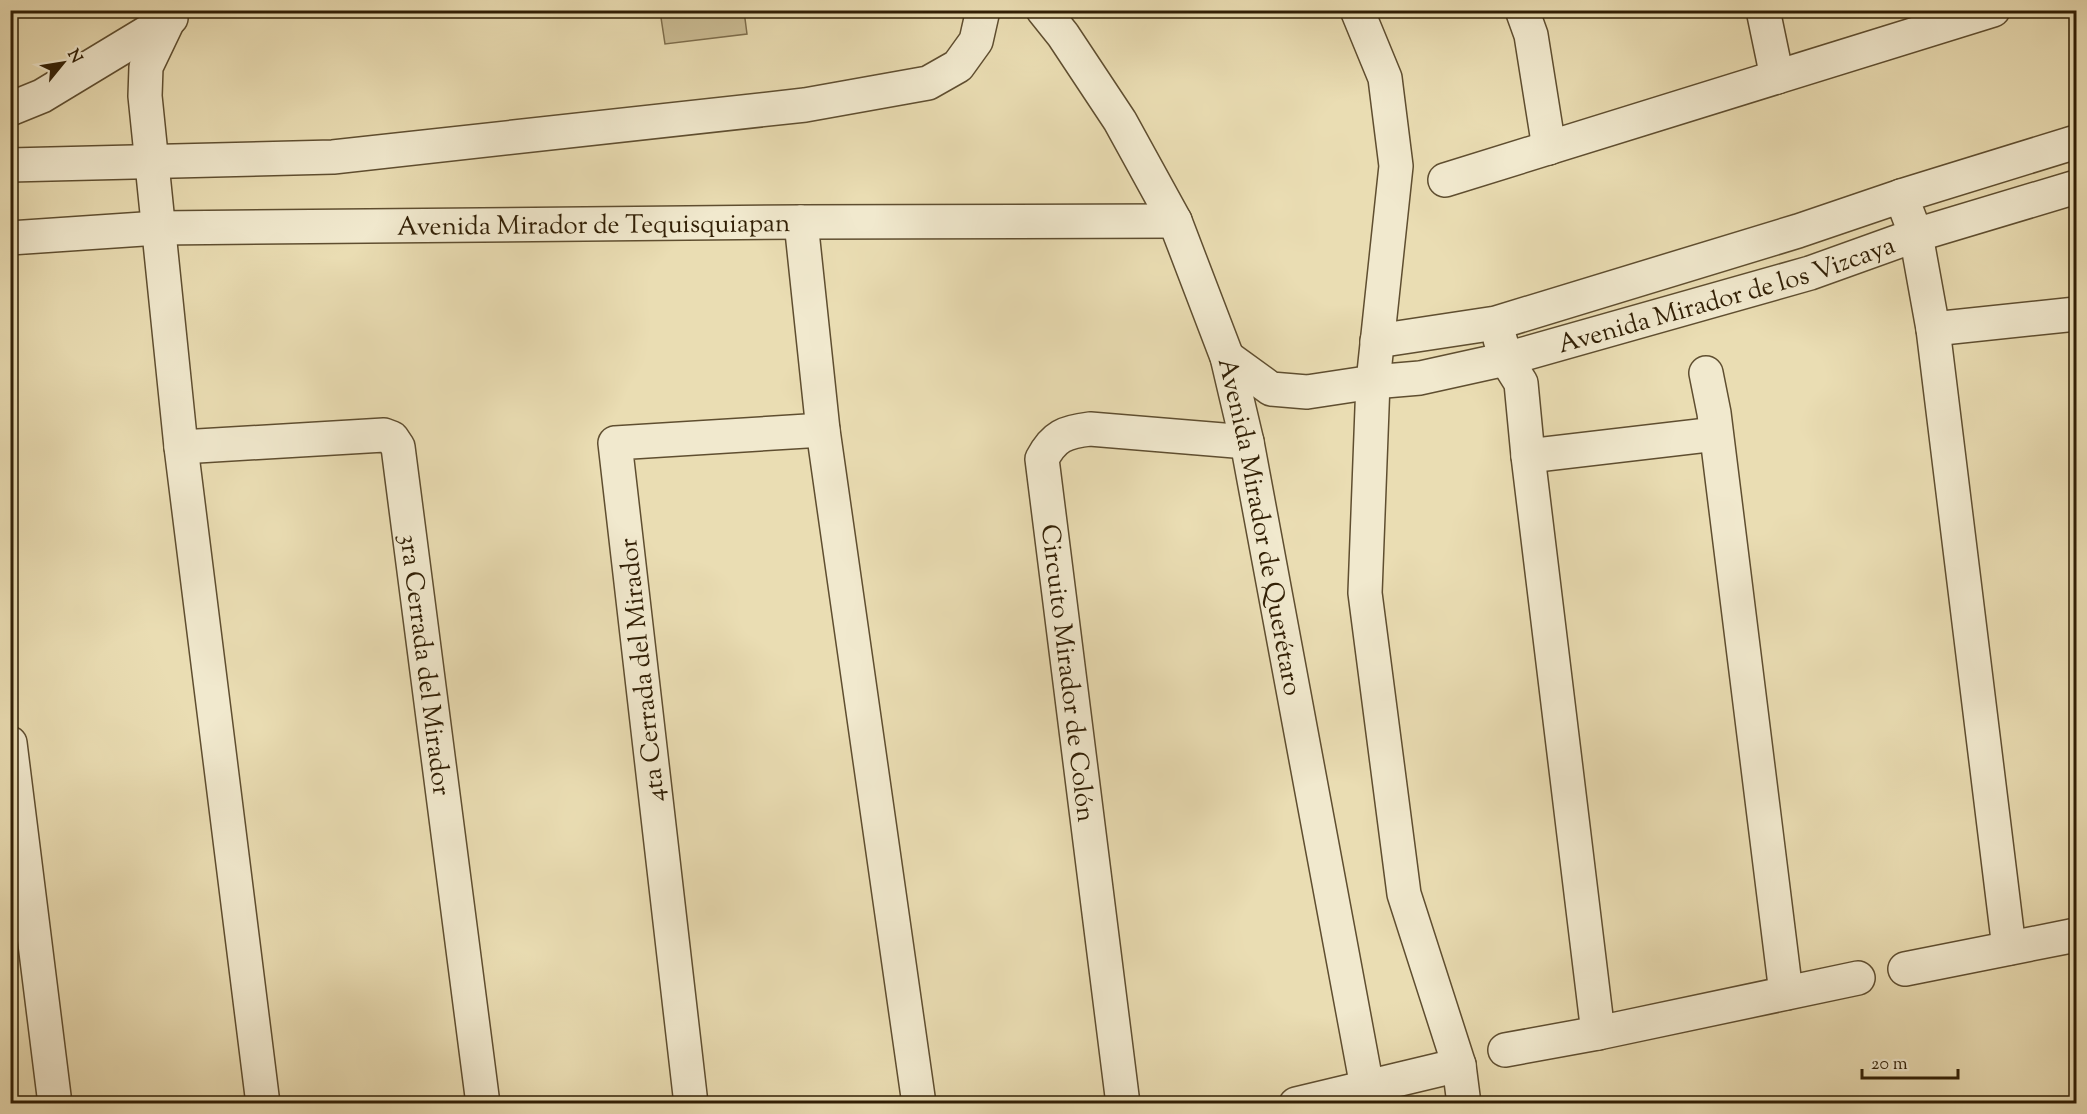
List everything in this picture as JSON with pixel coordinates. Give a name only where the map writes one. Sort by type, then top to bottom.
[{"type":"street","points":[[10,165],[333,157],[805,105],[928,83],[958,66],[976,41],[983,10]]},
{"type":"street","name":"Avenida Mirador de Querétaro","points":[[1042,10],[1062,35],[1120,121],[1175,221],[1227,357],[1247,442],[1370,1095]]},
{"type":"street","points":[[1357,10],[1384,78],[1396,166],[1373,382],[1365,593],[1404,894],[1459,1065],[1464,1104]]},
{"type":"street","points":[[1522,10],[1531,35],[1549,148]]},
{"type":"street","points":[[1763,10],[1777,77]]},
{"type":"street","points":[[1445,180],[1993,10]]},
{"type":"street","points":[[173,16],[146,67],[145,96],[180,447],[262,1104]]},
{"type":"street","points":[[10,109],[42,96],[173,16]]},
{"type":"street","name":"Avenida Mirador de los Vizcaya","points":[[1377,341],[1496,322],[1798,231],[2076,142]]},
{"type":"street","name":"Avenida Mirador de los Vizcaya","points":[[1227,357],[1271,389],[1307,392],[1373,382],[1420,378],[1506,359],[1810,273],[1916,236],[2076,187]]},
{"type":"street","points":[[1902,196],[1916,236],[1933,329],[2009,948]]},
{"type":"street","name":"Avenida Mirador de Tequisquiapan","points":[[10,238],[158,228],[1175,221]]},
{"type":"street","points":[[801,222],[823,430],[919,1104]]},
{"type":"street","points":[[1798,231],[1810,273]]},
{"type":"street","points":[[1933,329],[2076,314]]},
{"type":"street","points":[[1496,322],[1506,359],[1521,384],[1598,1033]]},
{"type":"street","points":[[1706,373],[1716,434],[1786,993]]},
{"type":"street","name":"Circuito Mirador de Colón","points":[[1123,1104],[1042,459],[1049,446],[1059,436],[1074,430],[1090,429],[1247,442]]},
{"type":"street","name":"4ta Cerrada del Mirador","points":[[690,1104],[615,443],[823,430]]},
{"type":"street","points":[[1528,456],[1716,434]]},
{"type":"street","name":"3ra Cerrada del Mirador","points":[[180,447],[384,435],[392,438],[398,447],[483,1104]]},
{"type":"street","points":[[10,742],[55,1104]]},
{"type":"street","points":[[1905,969],[2076,935]]},
{"type":"street","points":[[1505,1050],[1598,1033],[1858,978]]},
{"type":"street","points":[[1296,1104],[1370,1095],[1459,1065]]},
{"type":"shaded area","points":[[660,11],[744,11],[747,34],[665,44]]}]
